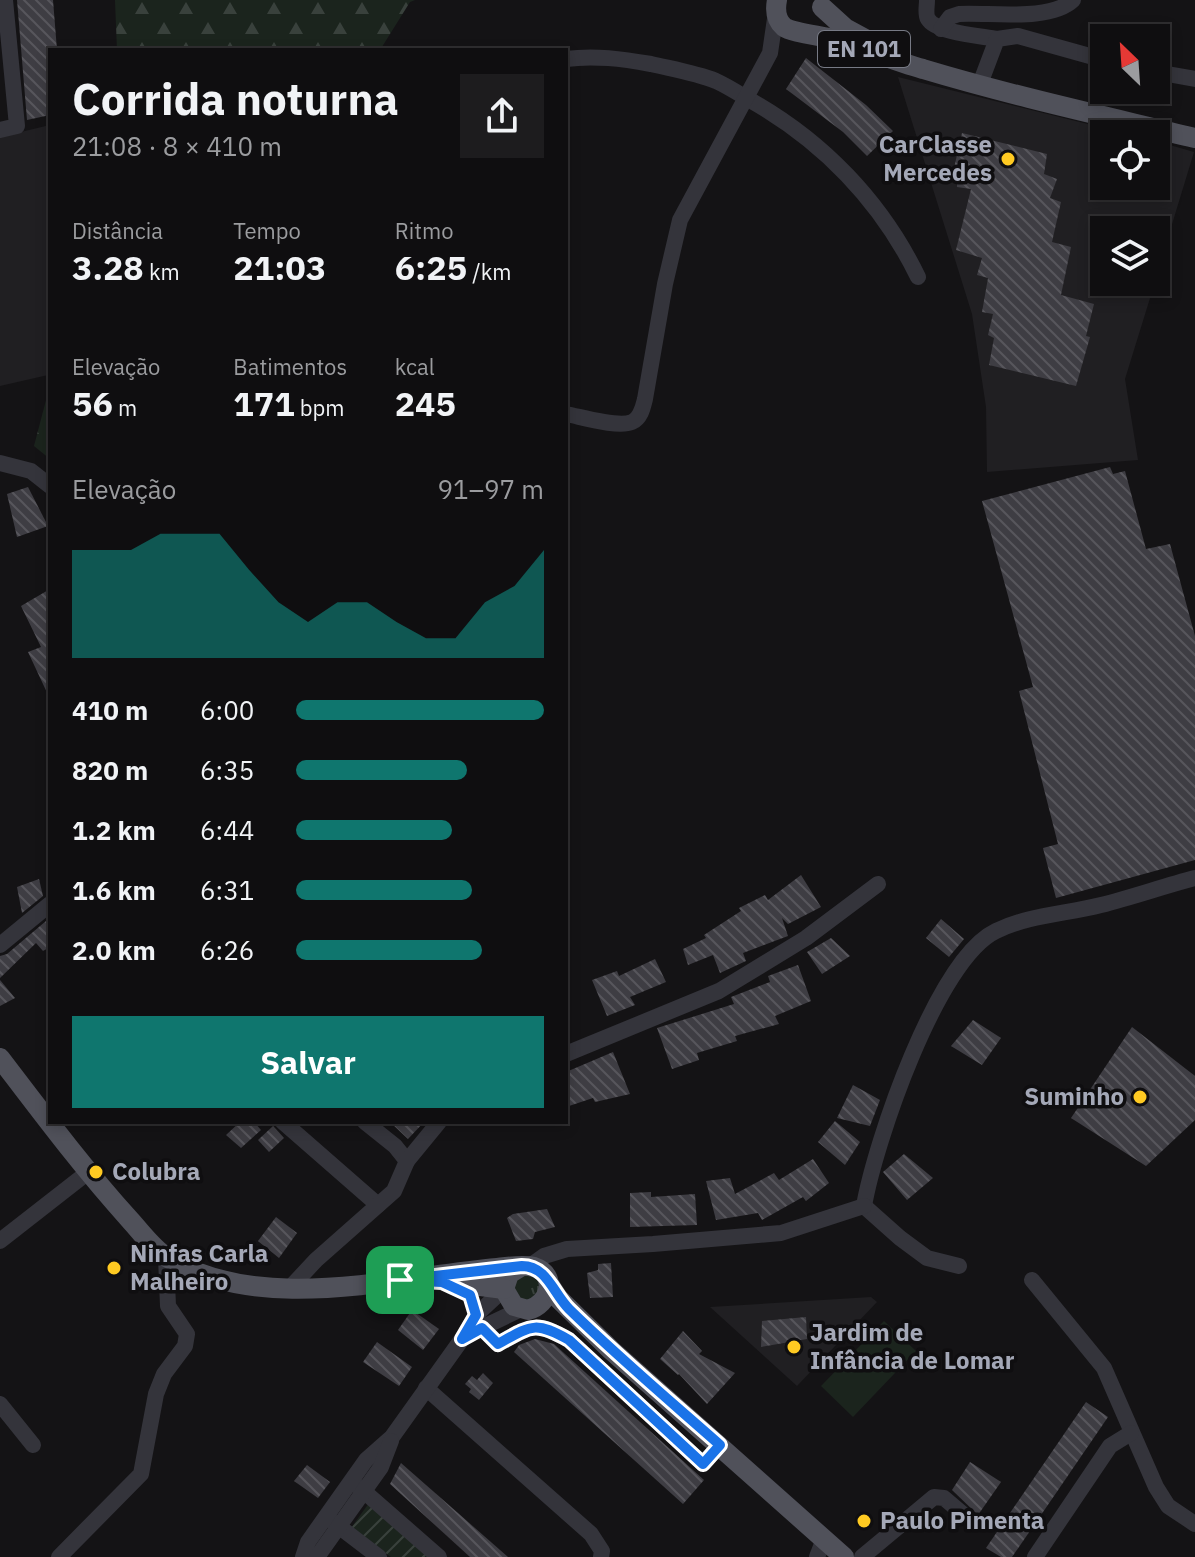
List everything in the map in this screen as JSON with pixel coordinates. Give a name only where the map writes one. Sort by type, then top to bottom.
[{"type":"main road","name":"EN 101","points":[[800,32],[818,23],[821,4]]},
{"type":"main road","name":"EN 101","points":[[821,4],[845,28],[922,69]]},
{"type":"main road","name":"EN 101","points":[[776,6],[779,22],[786,29],[838,40],[922,69],[1026,98],[1195,138]]},
{"type":"main road","points":[[0,1058],[48,1121]]},
{"type":"main road","points":[[50,1124],[87,1173],[166,1257],[200,1273],[235,1284],[288,1290],[526,1266],[537,1268],[558,1298],[611,1350],[720,1445],[821,1548],[844,1557]]},
{"type":"main road","points":[[526,1266],[509,1274],[504,1289],[509,1302],[571,1323],[611,1350]]},
{"type":"main road","points":[[400,1280],[504,1289]]},
{"type":"main road","points":[[528,1309],[544,1302],[548,1281]]},
{"type":"street","points":[[0,130],[17,126],[5,0]]},
{"type":"street","points":[[927,0],[926,16],[930,23],[941,29],[997,39],[1018,36],[1090,56]]},
{"type":"street","points":[[941,29],[944,22],[959,14],[1032,14],[1068,6],[1073,0]]},
{"type":"street","points":[[568,414],[616,424],[632,423],[640,416],[680,220],[770,53],[776,6]]},
{"type":"street","points":[[770,53],[800,32]]},
{"type":"street","points":[[980,84],[997,39]]},
{"type":"street","points":[[568,59],[624,59],[665,67],[717,81],[775,114],[829,156],[867,197],[893,232],[918,277]]},
{"type":"street","points":[[1170,75],[1195,79]]},
{"type":"street","points":[[0,463],[31,471],[48,484]]},
{"type":"street","points":[[864,1206],[870,1173],[895,1097],[947,985],[968,952],[993,932],[1030,919],[1104,904],[1195,878]]},
{"type":"street","points":[[568,1053],[719,991],[806,938],[878,884]]},
{"type":"street","points":[[0,945],[48,907]]},
{"type":"street","points":[[285,1124],[378,1205]]},
{"type":"street","points":[[368,1124],[395,1146],[407,1161]]},
{"type":"street","points":[[288,1290],[316,1260],[394,1191],[407,1161],[437,1124]]},
{"type":"street","points":[[0,1241],[87,1173]]},
{"type":"street","points":[[526,1266],[567,1249],[781,1233],[864,1206]]},
{"type":"street","points":[[864,1206],[927,1258],[959,1266]]},
{"type":"street","points":[[548,1281],[555,1263],[591,1249]]},
{"type":"street","points":[[59,1557],[141,1474],[156,1394],[164,1374],[185,1346],[187,1334],[168,1306],[166,1257]]},
{"type":"street","points":[[1032,1280],[1104,1368],[1156,1487],[1168,1506],[1195,1524]]},
{"type":"street","points":[[442,1282],[470,1295],[479,1321],[498,1344],[527,1329],[545,1327],[569,1340],[703,1464],[720,1445]]},
{"type":"street","points":[[303,1557],[308,1542],[366,1460],[392,1437],[462,1339],[504,1289]]},
{"type":"street","points":[[479,1321],[528,1309]]},
{"type":"street","points":[[426,1388],[591,1534],[602,1551],[601,1557]]},
{"type":"street","points":[[0,1404],[33,1445]]},
{"type":"street","points":[[1035,1557],[1110,1446],[1131,1433]]},
{"type":"street","points":[[317,1557],[381,1467],[392,1437]]},
{"type":"street","points":[[349,1484],[365,1492],[439,1557]]},
{"type":"street","points":[[862,1557],[934,1497],[944,1498],[964,1515]]},
{"type":"street","points":[[327,1515],[379,1557]]},
{"type":"shaded area","name":"CarClasse Mercedes","points":[[898,77],[1090,125],[1090,200],[1170,200],[1170,145],[1194,152],[1170,231],[1170,216],[1090,216],[1090,296],[1151,296],[1125,379],[1138,460],[987,472],[986,407],[972,314]]},
{"type":"shaded area","points":[[48,125],[48,375],[0,386],[0,137]]},
{"type":"shaded area","name":"Jardim de Infância de Lomar","points":[[871,1297],[877,1302],[797,1386],[710,1307]]},
{"type":"green space","points":[[115,0],[415,0],[410,2],[381,48],[117,48]]},
{"type":"green space","points":[[48,393],[48,457],[34,446]]},
{"type":"green space","points":[[520,1275],[537,1277],[541,1290],[527,1302],[514,1295],[514,1281]]},
{"type":"green space","points":[[884,1321],[916,1351],[853,1417],[821,1386]]},
{"type":"green space","points":[[369,1503],[431,1557],[391,1557],[351,1528]]},
{"type":"building","points":[[17,0],[53,0],[57,48],[48,48],[48,115],[27,120]]},
{"type":"building","points":[[806,58],[866,105],[893,131],[867,156],[843,132],[786,89]]},
{"type":"building","points":[[962,133],[1047,154],[1044,174],[1057,179],[1050,198],[1061,202],[1052,242],[1071,247],[1061,295],[1094,304],[1086,336],[1090,337],[1076,386],[989,365],[994,338],[988,335],[993,314],[982,312],[988,278],[977,275],[982,258],[956,250],[971,189],[957,187],[957,178],[952,177]]},
{"type":"building","points":[[1110,467],[1113,474],[1125,471],[1146,549],[1170,544],[1195,636],[1195,860],[1056,898],[1043,848],[1058,844],[1019,691],[1033,687],[982,501]]},
{"type":"building","points":[[28,487],[48,526],[17,537],[7,494]]},
{"type":"building","points":[[48,590],[48,695],[28,652],[41,647],[21,606]]},
{"type":"building","points":[[801,875],[821,907],[788,924],[782,918],[788,936],[743,953],[746,961],[720,973],[713,955],[688,965],[683,949],[706,938],[704,935],[741,911],[739,908],[765,895],[768,900]]},
{"type":"building","points":[[39,879],[43,896],[22,913],[17,887]]},
{"type":"building","points":[[941,919],[964,939],[949,957],[926,938]]},
{"type":"building","points":[[46,921],[48,948],[43,951],[36,943],[0,978],[0,956],[7,954]]},
{"type":"building","points":[[831,938],[850,956],[822,974],[807,952]]},
{"type":"building","points":[[655,959],[666,982],[630,997],[635,1005],[607,1016],[592,980],[617,971],[619,976]]},
{"type":"building","points":[[798,965],[811,1001],[775,1016],[779,1024],[735,1036],[737,1041],[697,1053],[699,1060],[672,1069],[657,1028],[734,1004],[731,997],[770,982],[768,976]]},
{"type":"building","points":[[0,980],[15,998],[0,1006]]},
{"type":"building","points":[[973,1020],[1001,1038],[982,1065],[951,1046]]},
{"type":"building","name":"Suminho","points":[[1132,1027],[1195,1076],[1195,1120],[1146,1166],[1071,1118]]},
{"type":"building","points":[[613,1052],[630,1094],[595,1102],[593,1098],[568,1106],[568,1071]]},
{"type":"building","points":[[853,1085],[880,1100],[870,1126],[837,1118]]},
{"type":"building","points":[[835,1121],[860,1142],[845,1165],[818,1142]]},
{"type":"building","points":[[238,1124],[256,1124],[261,1130],[241,1148],[226,1135]]},
{"type":"building","points":[[392,1124],[422,1124],[408,1139]]},
{"type":"building","points":[[273,1126],[284,1138],[269,1152],[258,1140]]},
{"type":"building","points":[[904,1154],[933,1178],[907,1200],[883,1172]]},
{"type":"building","points":[[813,1159],[829,1183],[806,1201],[803,1197],[762,1220],[758,1213],[716,1220],[706,1181],[730,1178],[735,1194],[774,1173],[779,1180]]},
{"type":"building","points":[[651,1192],[651,1197],[695,1194],[697,1225],[630,1227],[630,1193]]},
{"type":"building","points":[[547,1209],[555,1227],[535,1232],[533,1239],[516,1241],[507,1218],[513,1214]]},
{"type":"building","points":[[276,1217],[297,1233],[279,1258],[258,1241]]},
{"type":"building","points":[[611,1263],[613,1297],[590,1298],[587,1273],[598,1270],[598,1264]]},
{"type":"building","points":[[412,1310],[439,1329],[423,1350],[398,1330]]},
{"type":"building","points":[[806,1317],[807,1339],[761,1347],[762,1321]]},
{"type":"building","points":[[683,1331],[702,1351],[699,1354],[735,1373],[707,1404],[660,1359]]},
{"type":"building","points":[[535,1339],[554,1344],[704,1480],[683,1504],[514,1352],[519,1345]]},
{"type":"building","points":[[377,1342],[412,1367],[399,1386],[363,1362]]},
{"type":"building","points":[[483,1373],[493,1383],[479,1400],[465,1384],[472,1376],[477,1380]]},
{"type":"building","points":[[1086,1402],[1108,1417],[1054,1496],[1012,1557],[1001,1557],[986,1548]]},
{"type":"building","points":[[970,1462],[1001,1482],[978,1515],[952,1490]]},
{"type":"building","points":[[401,1463],[508,1557],[470,1557],[390,1484]]},
{"type":"building","points":[[307,1465],[330,1482],[318,1498],[294,1481]]},
{"type":"place","name":"CarClasse Mercedes","points":[[1008,159]]},
{"type":"place","name":"Suminho","points":[[1140,1097]]},
{"type":"place","name":"Colubra","points":[[96,1172]]},
{"type":"place","name":"Ninfas Carla Malheiro","points":[[114,1268]]},
{"type":"place","name":"Jardim de Infância de Lomar","points":[[794,1347]]},
{"type":"place","name":"Paulo Pimenta","points":[[864,1521]]},
{"type":"route","points":[[522,1266],[537,1268],[558,1298],[611,1350],[720,1445],[703,1464],[569,1340],[545,1327],[527,1329],[498,1344],[482,1328],[462,1339],[476,1315],[470,1295],[442,1282],[400,1280],[522,1266]]}]
